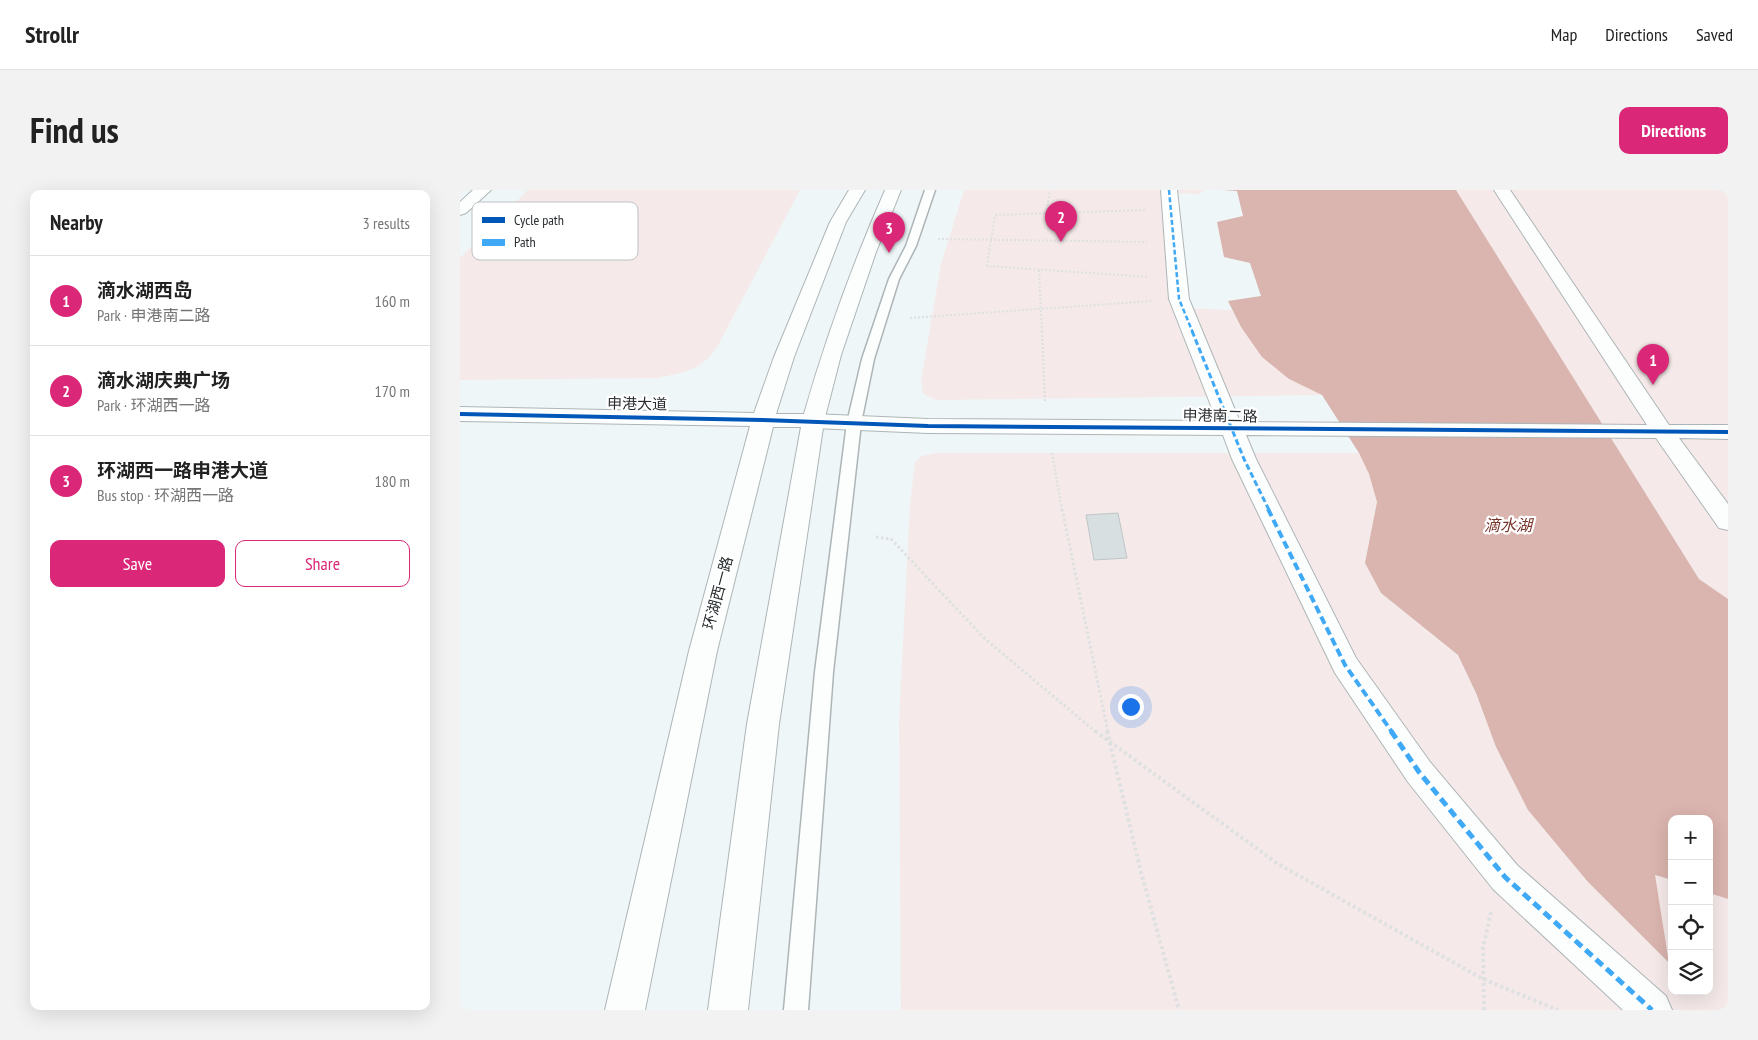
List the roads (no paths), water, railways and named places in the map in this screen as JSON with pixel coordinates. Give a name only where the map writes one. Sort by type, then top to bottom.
[{"type":"street","points":[[460,210],[483,190]]},
{"type":"street","name":"环湖西一路","points":[[625,1010],[703,650],[763,420],[784,357],[838,222],[857,190]]},
{"type":"street","points":[[728,1010],[763,724],[813,421],[834,346],[867,252],[894,190]]},
{"type":"street","points":[[1502,190],[1663,432],[1724,509]]},
{"type":"street","points":[[1170,200],[1178,289],[1231,429],[1345,665],[1419,772],[1505,877],[1652,1010]]},
{"type":"street","name":"申港大道","points":[[460,414],[813,421]]},
{"type":"street","name":"申港南二路","points":[[813,421],[928,426],[1728,432]]},
{"type":"lane","points":[[796,1010],[824,672],[854,423],[868,359],[894,279],[911,246],[930,190]]},
{"type":"water","name":"滴水湖","points":[[1223,190],[1456,190],[1699,579],[1728,599],[1728,899],[1713,894],[1713,815],[1668,815],[1668,879],[1655,875],[1668,962],[1588,882],[1528,810],[1496,747],[1476,693],[1458,655],[1381,593],[1365,563],[1377,502],[1369,474],[1359,453],[1322,395],[1289,379],[1262,357],[1241,327],[1228,301],[1261,296],[1250,263],[1224,257],[1217,222],[1243,216],[1237,191]]},
{"type":"place","name":"滴水湖庆典广场","points":[[1061,242]]},
{"type":"place","name":"环湖西一路申港大道","points":[[889,253]]},
{"type":"place","name":"滴水湖西岛","points":[[1653,385]]}]
